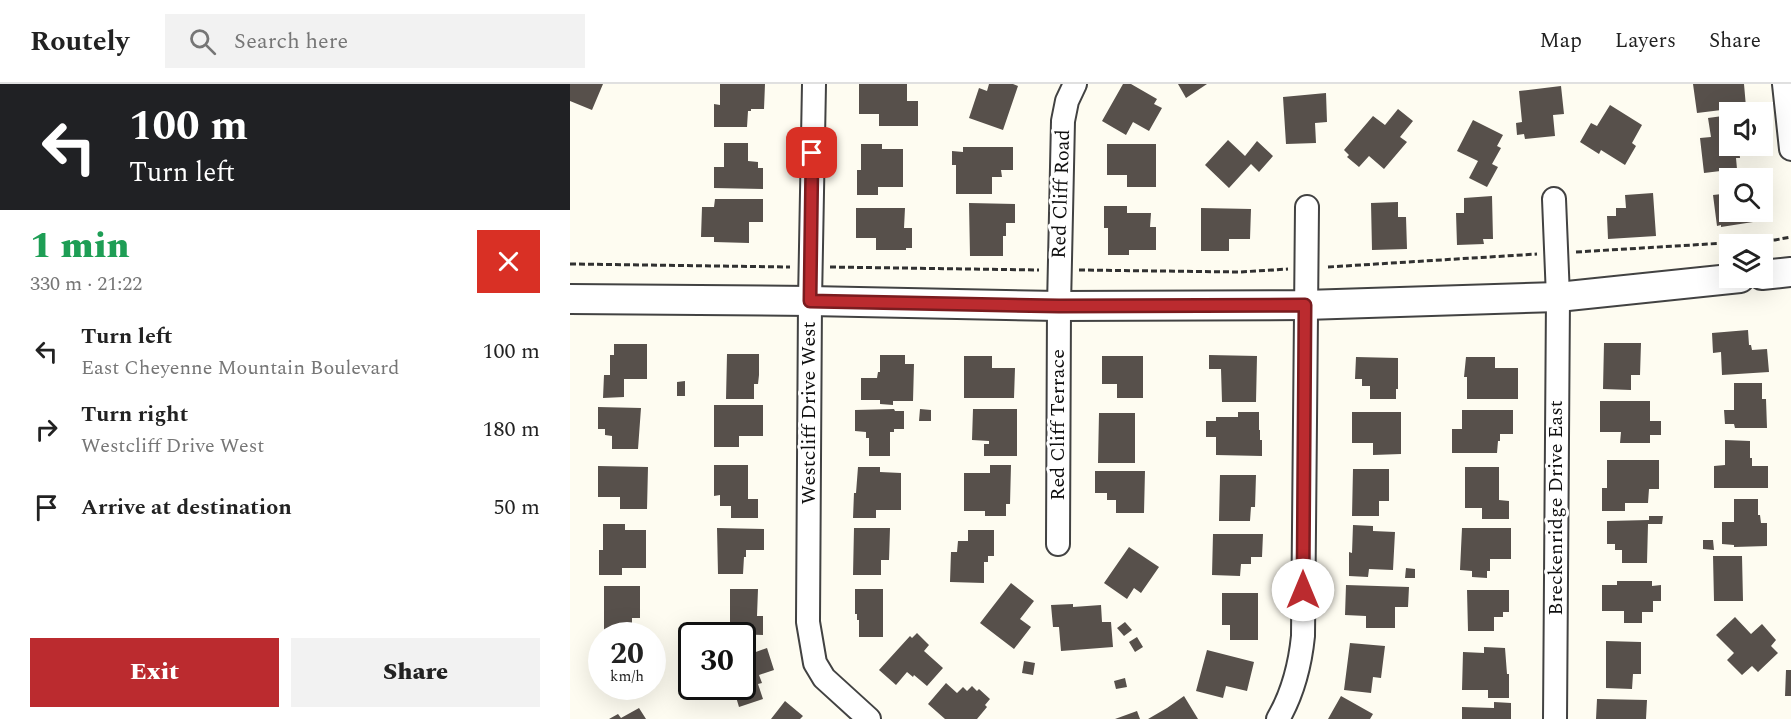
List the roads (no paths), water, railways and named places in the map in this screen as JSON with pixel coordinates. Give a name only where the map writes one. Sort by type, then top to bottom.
[{"type":"street","name":"Westcliff Drive West","points":[[814,84],[810,267],[808,622],[815,663],[824,678],[869,719]]},
{"type":"street","name":"Red Cliff Road","points":[[1059,306],[1063,121],[1067,101],[1075,84]]},
{"type":"street","points":[[1784,84],[1791,149]]},
{"type":"street","name":"Breckenridge Drive East","points":[[1554,199],[1558,297],[1555,719]]},
{"type":"street","points":[[1278,719],[1294,684],[1301,658],[1303,636],[1307,207]]},
{"type":"street","points":[[1773,274],[1791,272]]},
{"type":"street","points":[[570,298],[1059,306],[1305,305],[1558,297],[1719,280]]},
{"type":"street","name":"Red Cliff Terrace","points":[[1058,544],[1059,306]]}]
